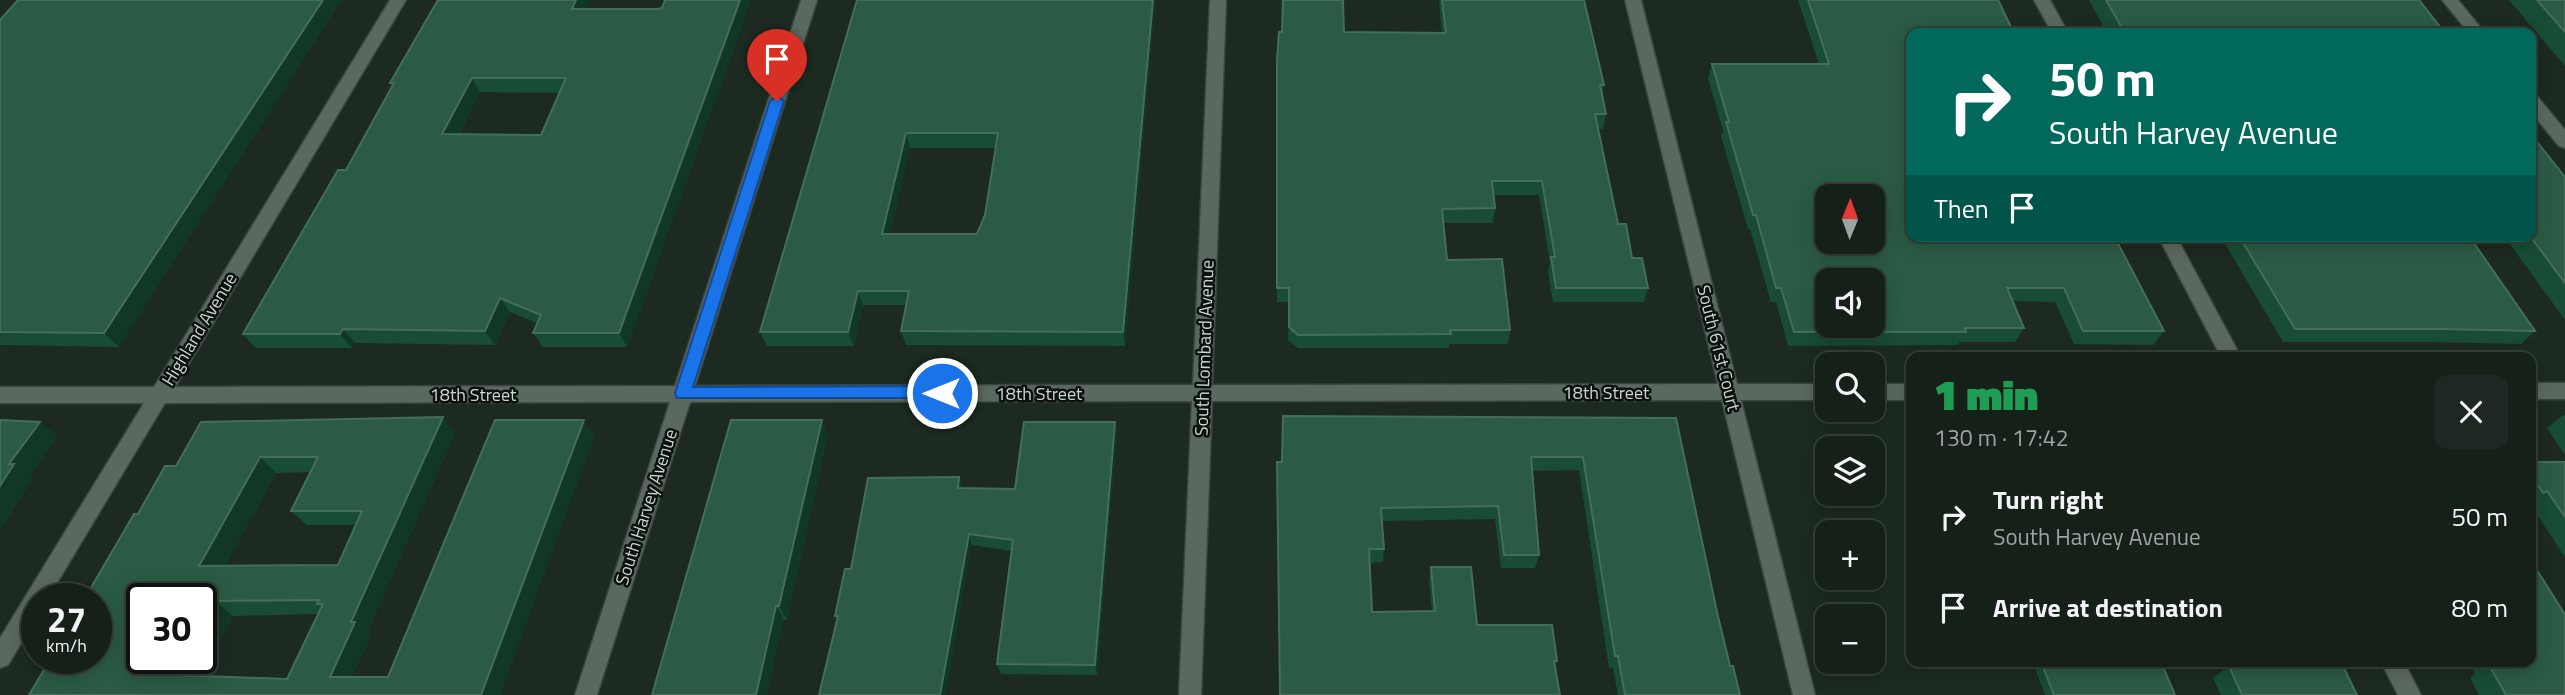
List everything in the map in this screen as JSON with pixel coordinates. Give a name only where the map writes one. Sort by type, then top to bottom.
[{"type":"street","name":"Highland Avenue","points":[[0,658],[398,0]]},
{"type":"street","name":"South Harvey Avenue","points":[[586,695],[809,0]]},
{"type":"street","name":"South Lombard Avenue","points":[[1191,695],[1218,0]]},
{"type":"street","name":"South 61st Court","points":[[1633,0],[1804,695]]},
{"type":"street","points":[[2042,0],[2057,28]]},
{"type":"street","points":[[2450,0],[2473,28]]},
{"type":"street","points":[[2536,106],[2565,142]]},
{"type":"street","points":[[2170,242],[2228,352]]},
{"type":"street","points":[[2536,391],[2565,391]]},
{"type":"street","name":"18th Street","points":[[0,395],[1815,392]]},
{"type":"street","points":[[1885,392],[1906,392]]},
{"type":"street","points":[[2395,667],[2410,695]]},
{"type":"building","points":[[18,0],[323,0],[104,333],[0,332],[0,20]]},
{"type":"building","points":[[438,0],[576,0],[572,9],[658,9],[662,8],[665,0],[740,0],[619,333],[533,333],[541,315],[500,298],[485,331],[343,329],[340,334],[243,334],[338,170],[346,170],[394,83],[390,83]],"holes":[[[472,78],[566,78],[541,135],[442,134]]]},
{"type":"building","points":[[857,0],[1153,0],[1123,332],[901,331],[909,291],[858,291],[848,332],[760,332]],"holes":[[[906,133],[998,133],[985,215],[977,234],[882,234]]]},
{"type":"building","points":[[1283,0],[1343,0],[1344,32],[1446,33],[1442,0],[1584,0],[1604,85],[1600,85],[1606,114],[1595,114],[1618,224],[1626,224],[1632,258],[1642,258],[1648,288],[1556,288],[1551,257],[1555,257],[1542,181],[1492,181],[1495,208],[1442,209],[1447,260],[1502,259],[1510,330],[1450,330],[1451,334],[1298,335],[1289,327],[1289,288],[1277,288],[1277,59],[1279,32],[1282,32]]},
{"type":"building","points":[[1808,0],[1998,0],[2012,28],[1906,28],[1906,242],[2117,242],[2164,331],[2083,331],[2064,288],[2007,288],[2024,328],[1965,328],[1966,332],[1885,332],[1885,268],[1815,268],[1815,332],[1794,332],[1781,288],[1776,288],[1756,215],[1753,215],[1726,122],[1729,122],[1712,64],[1829,64]]},
{"type":"building","points":[[2106,0],[2419,0],[2441,28],[2122,28]]},
{"type":"building","points":[[2537,0],[2565,0],[2565,32]]},
{"type":"building","points":[[2536,141],[2565,177],[2565,283],[2534,242]]},
{"type":"building","points":[[2243,242],[2473,242],[2535,331],[2443,329],[2295,329]]},
{"type":"building","points":[[1283,416],[1676,418],[1717,612],[1740,695],[1625,695],[1618,656],[1615,656],[1583,457],[1531,457],[1539,555],[1504,555],[1498,506],[1381,508],[1384,549],[1369,549],[1372,612],[1435,611],[1431,567],[1471,567],[1477,625],[1552,625],[1557,661],[1554,661],[1560,695],[1280,695],[1277,462],[1282,462]]},
{"type":"building","points":[[443,417],[351,622],[355,622],[330,677],[388,677],[495,420],[584,420],[481,695],[29,695],[41,674],[112,674],[112,583],[94,583],[165,466],[176,466],[201,422]],"holes":[[[260,457],[318,457],[291,511],[362,511],[338,565],[199,566]]]},
{"type":"building","points":[[0,420],[40,422],[9,464],[14,464],[0,486]]},
{"type":"building","points":[[731,420],[822,420],[756,695],[652,695]]},
{"type":"building","points":[[1024,422],[1115,422],[1095,665],[997,664],[1013,540],[969,534],[940,695],[819,695],[838,616],[835,616],[845,569],[851,569],[868,478],[959,477],[958,488],[1015,489]]},
{"type":"building","points":[[2536,462],[2565,462],[2565,517],[2547,491],[2543,493],[2536,483]]},
{"type":"building","points":[[2536,569],[2565,613],[2565,695],[2506,695],[2490,667],[2536,667]]},
{"type":"building","points":[[2043,667],[2163,667],[2175,695],[2054,695]]},
{"type":"building","points":[[2229,667],[2343,667],[2357,695],[2242,695]]},
{"type":"route","points":[[777,101],[683,393],[942,393]]}]
